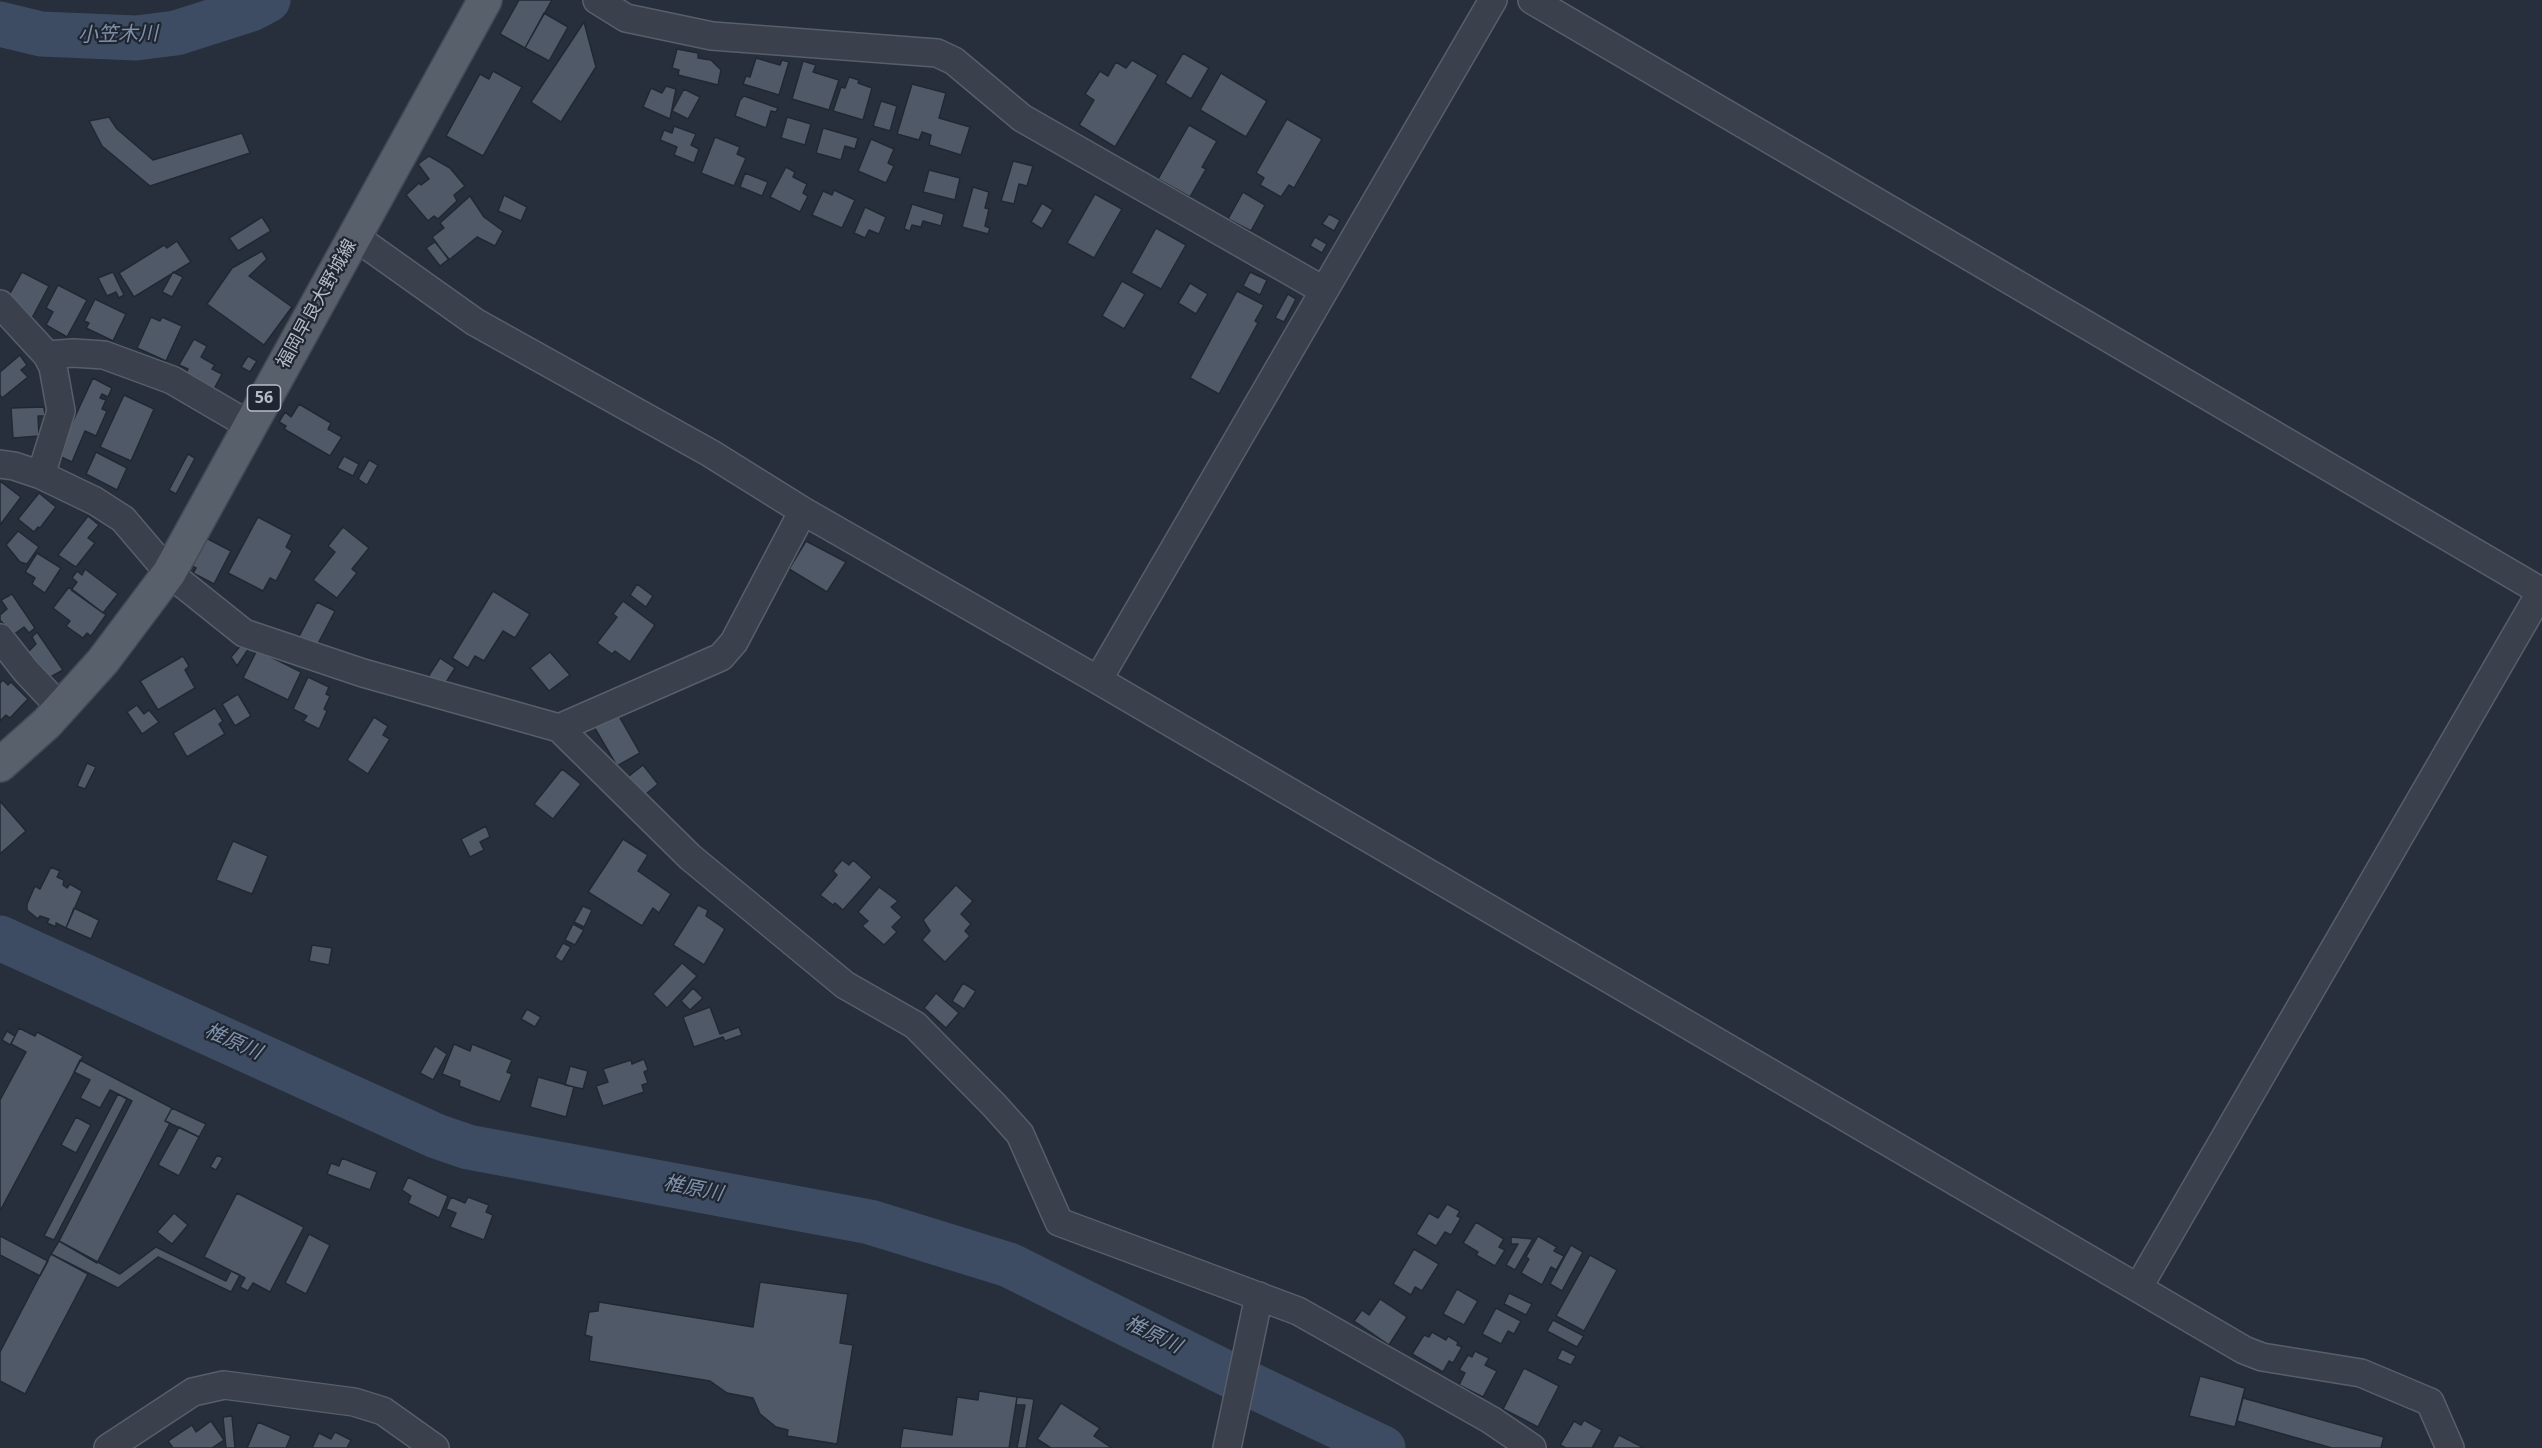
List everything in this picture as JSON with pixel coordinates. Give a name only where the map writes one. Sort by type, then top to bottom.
[{"type":"main road","name":"福岡早良大野城線","points":[[0,765],[47,723],[103,661],[169,573],[485,0]]},
{"type":"street","points":[[597,0],[626,18],[712,36],[937,53],[954,61],[1022,118],[1323,290]]},
{"type":"street","points":[[1098,680],[1493,0]]},
{"type":"street","points":[[1532,0],[2542,591],[2138,1288]]},
{"type":"street","points":[[354,236],[476,322],[710,453],[803,511],[1098,680],[2244,1350],[2262,1357],[2361,1373],[2430,1402],[2450,1448]]},
{"type":"street","points":[[0,304],[54,367],[61,411],[41,475]]},
{"type":"street","points":[[46,355],[73,353],[104,355],[172,380],[223,412],[249,425]]},
{"type":"street","points":[[0,464],[41,475],[95,501],[123,519],[169,573],[244,633],[363,674],[559,729],[690,857],[845,985],[915,1025],[1020,1134],[1059,1222],[1298,1311],[1491,1420],[1532,1448]]},
{"type":"street","points":[[559,729],[721,657],[734,642],[803,511]]},
{"type":"street","points":[[0,638],[26,671],[61,708]]},
{"type":"street","points":[[1228,1445],[1259,1296]]},
{"type":"street","points":[[108,1448],[193,1392],[224,1385],[354,1402],[382,1411],[435,1448]]},
{"type":"building","points":[[519,0],[552,0],[525,48],[500,34]]},
{"type":"building","points":[[544,13],[568,27],[549,61],[525,48]]},
{"type":"building","points":[[584,22],[596,67],[561,122],[531,102]]},
{"type":"building","points":[[677,49],[698,53],[698,58],[711,60],[721,70],[718,85],[678,75],[679,70],[672,68]]},
{"type":"building","points":[[1183,53],[1209,68],[1191,99],[1165,83]]},
{"type":"building","points":[[756,58],[780,65],[782,60],[789,62],[779,95],[743,84],[746,76],[750,77]]},
{"type":"building","points":[[1132,60],[1158,75],[1115,147],[1079,125],[1094,100],[1085,94],[1100,71],[1108,76],[1116,62],[1126,68]]},
{"type":"building","points":[[803,61],[816,65],[813,72],[839,80],[829,110],[792,99]]},
{"type":"building","points":[[493,71],[522,87],[483,156],[446,136],[480,74],[489,79]]},
{"type":"building","points":[[1221,73],[1267,101],[1246,137],[1200,110]]},
{"type":"building","points":[[849,77],[872,88],[863,120],[833,111],[841,87],[845,88]]},
{"type":"building","points":[[912,84],[946,93],[939,118],[970,127],[961,155],[929,145],[931,135],[922,132],[919,140],[897,134]]},
{"type":"building","points":[[666,86],[676,89],[670,119],[643,107],[651,88],[662,93]]},
{"type":"building","points":[[684,89],[700,97],[688,119],[672,111]]},
{"type":"building","points":[[744,96],[778,108],[776,112],[771,111],[766,128],[735,116],[740,100]]},
{"type":"building","points":[[881,101],[897,106],[890,131],[873,126]]},
{"type":"building","points":[[109,117],[117,129],[153,160],[242,133],[250,153],[150,186],[102,146],[89,121]]},
{"type":"building","points":[[787,117],[811,124],[805,145],[781,138]]},
{"type":"building","points":[[1287,119],[1322,139],[1294,188],[1289,185],[1281,197],[1260,185],[1264,178],[1256,173]]},
{"type":"building","points":[[1189,125],[1217,141],[1202,167],[1206,169],[1190,197],[1158,179]]},
{"type":"building","points":[[674,126],[696,134],[691,145],[699,149],[694,163],[674,155],[677,147],[660,140],[664,130],[672,133]]},
{"type":"building","points":[[823,128],[858,138],[855,149],[845,146],[841,160],[816,153]]},
{"type":"building","points":[[715,137],[740,147],[737,154],[746,158],[734,186],[701,173]]},
{"type":"building","points":[[871,139],[894,149],[888,163],[894,166],[886,183],[858,171]]},
{"type":"building","points":[[429,156],[450,168],[465,186],[454,195],[457,201],[438,219],[434,216],[428,221],[406,195],[419,183],[421,185],[429,179],[418,164]]},
{"type":"building","points":[[1013,161],[1033,166],[1027,186],[1019,184],[1014,204],[1001,201]]},
{"type":"building","points":[[786,167],[795,172],[793,177],[807,184],[803,193],[808,196],[800,212],[770,197]]},
{"type":"building","points":[[929,170],[960,178],[955,200],[923,192]]},
{"type":"building","points":[[745,173],[768,182],[762,196],[740,187]]},
{"type":"building","points":[[973,187],[989,192],[985,208],[989,209],[985,226],[990,228],[988,234],[962,227]]},
{"type":"building","points":[[834,190],[855,200],[842,228],[812,215],[823,191],[832,195]]},
{"type":"building","points":[[1243,192],[1265,205],[1251,231],[1228,219]]},
{"type":"building","points":[[1095,194],[1122,209],[1094,258],[1067,243]]},
{"type":"building","points":[[504,195],[527,207],[521,221],[498,211]]},
{"type":"building","points":[[470,196],[484,217],[503,231],[495,246],[477,237],[449,260],[432,237],[444,228],[440,223]]},
{"type":"building","points":[[1042,203],[1053,210],[1042,229],[1031,222]]},
{"type":"building","points":[[912,204],[944,214],[941,226],[923,221],[921,227],[912,225],[910,231],[904,229]]},
{"type":"building","points":[[865,207],[886,217],[879,234],[869,230],[865,238],[854,233]]},
{"type":"building","points":[[1329,214],[1340,220],[1334,231],[1322,224]]},
{"type":"building","points":[[262,217],[271,231],[238,251],[229,238]]},
{"type":"building","points":[[1156,228],[1186,245],[1161,289],[1131,273]]},
{"type":"building","points":[[1315,237],[1327,244],[1322,253],[1310,246]]},
{"type":"building","points":[[177,241],[191,262],[134,297],[119,273],[164,245],[167,248]]},
{"type":"building","points":[[435,242],[449,259],[440,266],[426,248]]},
{"type":"building","points":[[262,251],[267,259],[249,276],[292,307],[264,345],[207,304],[232,268]]},
{"type":"building","points":[[22,272],[49,286],[32,318],[12,306],[8,297]]},
{"type":"building","points":[[113,272],[124,295],[119,298],[116,292],[107,296],[98,278]]},
{"type":"building","points":[[173,272],[183,277],[172,297],[162,292]]},
{"type":"building","points":[[1250,272],[1267,280],[1260,295],[1243,286]]},
{"type":"building","points":[[1122,281],[1145,294],[1124,329],[1102,316]]},
{"type":"building","points":[[1190,283],[1208,294],[1196,314],[1178,303]]},
{"type":"building","points":[[58,285],[87,300],[67,337],[46,325],[53,312],[46,308]]},
{"type":"building","points":[[1237,291],[1264,305],[1255,321],[1258,323],[1219,394],[1190,378]]},
{"type":"building","points":[[1288,294],[1296,299],[1284,322],[1275,318]]},
{"type":"building","points":[[95,299],[126,314],[113,341],[86,328],[89,323],[84,321]]},
{"type":"building","points":[[151,317],[160,321],[162,317],[182,326],[166,361],[137,348]]},
{"type":"building","points":[[194,339],[207,346],[201,357],[215,365],[212,369],[222,374],[213,391],[184,375],[188,369],[179,365]]},
{"type":"building","points":[[20,355],[27,365],[21,370],[28,377],[2,398],[0,372]]},
{"type":"building","points":[[248,356],[257,361],[250,372],[241,367]]},
{"type":"building","points":[[93,378],[112,388],[108,397],[102,394],[100,398],[106,400],[102,409],[107,411],[96,436],[85,431],[72,462],[57,455]]},
{"type":"building","points":[[124,395],[154,409],[131,461],[100,447]]},
{"type":"building","points":[[299,404],[331,423],[328,429],[342,437],[330,456],[284,429],[286,426],[279,422],[285,412],[291,417]]},
{"type":"building","points":[[44,407],[45,416],[38,416],[39,436],[13,438],[11,408]]},
{"type":"building","points":[[96,452],[127,468],[117,490],[86,474]]},
{"type":"building","points":[[188,454],[195,458],[176,494],[169,490]]},
{"type":"building","points":[[344,456],[359,464],[353,476],[337,468]]},
{"type":"building","points":[[369,460],[378,465],[367,485],[358,479]]},
{"type":"building","points":[[0,481],[21,497],[0,525]]},
{"type":"building","points":[[39,493],[56,507],[40,528],[38,527],[34,532],[18,519]]},
{"type":"building","points":[[88,516],[99,525],[88,538],[95,543],[76,567],[58,555]]},
{"type":"building","points":[[258,517],[292,535],[286,547],[292,551],[276,581],[270,578],[263,591],[228,573]]},
{"type":"building","points":[[343,527],[369,548],[352,569],[357,573],[337,598],[313,580],[335,552],[328,546]]},
{"type":"building","points":[[18,531],[39,547],[27,564],[20,562],[6,545]]},
{"type":"building","points":[[206,538],[231,551],[214,584],[193,573],[196,568],[192,566]]},
{"type":"building","points":[[806,541],[846,562],[827,592],[789,569]]},
{"type":"building","points":[[37,553],[61,568],[45,593],[32,584],[35,578],[25,572]]},
{"type":"building","points":[[85,569],[118,594],[103,613],[71,590],[77,582],[72,578],[77,571],[82,575]]},
{"type":"building","points":[[637,584],[653,596],[646,607],[630,595]]},
{"type":"building","points":[[69,587],[106,615],[91,636],[87,633],[83,638],[66,626],[70,621],[53,608]]},
{"type":"building","points":[[493,591],[530,614],[515,638],[503,631],[484,661],[475,656],[468,668],[452,658]]},
{"type":"building","points":[[12,594],[35,628],[29,633],[24,627],[13,635],[0,620],[0,615],[7,609],[1,600]]},
{"type":"building","points":[[623,601],[655,625],[630,662],[615,651],[612,654],[597,643],[617,617],[613,614]]},
{"type":"building","points":[[317,602],[335,611],[312,655],[294,646]]},
{"type":"building","points":[[37,632],[63,670],[47,679],[27,653],[36,644],[32,637]]},
{"type":"building","points":[[242,644],[249,648],[237,666],[231,657]]},
{"type":"building","points":[[257,650],[301,672],[288,700],[243,678]]},
{"type":"building","points":[[550,652],[570,675],[549,691],[530,668]]},
{"type":"building","points":[[183,656],[189,666],[185,670],[195,688],[158,710],[140,681]]},
{"type":"building","points":[[440,658],[455,668],[443,687],[424,683]]},
{"type":"building","points":[[308,677],[329,687],[326,694],[330,696],[324,709],[327,711],[319,729],[303,721],[307,716],[293,709]]},
{"type":"building","points":[[3,680],[8,685],[11,682],[28,699],[10,718],[6,715],[0,721],[0,683]]},
{"type":"building","points":[[238,694],[251,716],[235,726],[222,704]]},
{"type":"building","points":[[137,705],[144,714],[149,710],[159,722],[142,734],[127,712]]},
{"type":"building","points":[[215,708],[223,721],[219,724],[225,734],[187,757],[173,733]]},
{"type":"building","points":[[616,711],[640,753],[617,766],[593,725]]},
{"type":"building","points":[[374,717],[388,726],[383,735],[390,739],[368,774],[347,760]]},
{"type":"building","points":[[87,763],[96,767],[85,789],[77,786]]},
{"type":"building","points":[[643,765],[658,784],[640,799],[624,780]]},
{"type":"building","points":[[562,769],[581,784],[553,819],[534,804]]},
{"type":"building","points":[[0,801],[26,831],[0,854]]},
{"type":"building","points":[[486,826],[490,837],[480,842],[484,850],[470,857],[461,839]]},
{"type":"building","points":[[623,839],[648,855],[638,871],[671,894],[659,913],[653,908],[642,926],[588,892]]},
{"type":"building","points":[[233,841],[268,856],[252,894],[216,880]]},
{"type":"building","points":[[842,860],[849,865],[853,860],[872,877],[843,910],[820,895],[837,875],[833,871]]},
{"type":"building","points":[[51,867],[60,871],[57,877],[64,880],[63,885],[67,888],[70,884],[82,891],[66,928],[56,923],[56,927],[47,923],[49,919],[40,916],[38,919],[27,910],[27,904],[35,886],[40,889]]},
{"type":"building","points":[[956,885],[973,901],[961,914],[971,924],[965,931],[970,936],[945,962],[922,940],[930,931],[923,920]]},
{"type":"building","points":[[879,887],[898,901],[891,907],[902,917],[892,927],[897,932],[884,945],[862,926],[868,921],[858,912]]},
{"type":"building","points":[[698,905],[708,910],[706,916],[725,929],[704,965],[673,945]]},
{"type":"building","points":[[583,906],[592,910],[584,927],[574,922]]},
{"type":"building","points":[[74,908],[99,920],[91,939],[66,928]]},
{"type":"building","points":[[573,924],[584,930],[575,945],[565,940]]},
{"type":"building","points":[[563,943],[571,947],[562,962],[555,957]]},
{"type":"building","points":[[312,945],[332,948],[329,965],[309,961]]},
{"type":"building","points":[[682,963],[697,976],[667,1008],[653,994]]},
{"type":"building","points":[[963,983],[976,991],[964,1009],[952,1001]]},
{"type":"building","points":[[693,988],[703,998],[690,1010],[681,1001]]},
{"type":"building","points":[[936,993],[959,1013],[946,1028],[924,1008]]},
{"type":"building","points":[[710,1007],[720,1034],[739,1027],[742,1035],[725,1041],[723,1037],[694,1047],[683,1017]]},
{"type":"building","points":[[527,1009],[541,1017],[535,1027],[521,1019]]},
{"type":"building","points":[[19,1028],[35,1036],[37,1032],[83,1056],[0,1211],[0,1100],[26,1052],[11,1044]]},
{"type":"building","points":[[7,1031],[15,1036],[10,1045],[2,1040]]},
{"type":"building","points":[[454,1044],[470,1051],[472,1044],[512,1060],[507,1072],[512,1074],[500,1102],[459,1086],[460,1081],[442,1074]]},
{"type":"building","points":[[435,1046],[447,1054],[433,1080],[420,1073]]},
{"type":"building","points":[[644,1059],[648,1070],[644,1072],[648,1083],[642,1085],[644,1092],[603,1106],[596,1086],[608,1082],[603,1069],[631,1060],[632,1064]]},
{"type":"building","points":[[80,1060],[172,1108],[165,1121],[170,1123],[97,1263],[59,1241],[132,1101],[110,1090],[100,1108],[80,1098],[90,1080],[74,1072]]},
{"type":"building","points":[[570,1066],[588,1071],[583,1089],[565,1085]]},
{"type":"building","points":[[538,1077],[574,1087],[566,1117],[530,1107]]},
{"type":"building","points":[[118,1094],[127,1099],[54,1240],[44,1236]]},
{"type":"building","points":[[172,1108],[206,1124],[199,1137],[165,1121]]},
{"type":"building","points":[[76,1117],[91,1125],[76,1153],[61,1145]]},
{"type":"building","points":[[179,1127],[199,1137],[179,1176],[158,1165]]},
{"type":"building","points":[[217,1155],[223,1158],[216,1170],[210,1167]]},
{"type":"building","points":[[342,1158],[377,1172],[370,1190],[327,1174],[331,1163],[339,1166]]},
{"type":"building","points":[[408,1177],[448,1196],[439,1218],[408,1203],[411,1196],[402,1190]]},
{"type":"building","points":[[237,1193],[304,1227],[270,1292],[253,1283],[248,1291],[240,1287],[245,1278],[204,1257]]},
{"type":"building","points":[[451,1197],[465,1203],[468,1197],[489,1205],[486,1212],[493,1215],[484,1240],[450,1227],[456,1213],[446,1209]]},
{"type":"building","points":[[1447,1204],[1460,1211],[1457,1216],[1461,1218],[1451,1235],[1445,1232],[1436,1246],[1416,1234],[1429,1213],[1438,1218]]},
{"type":"building","points":[[174,1213],[188,1225],[172,1244],[157,1232]]},
{"type":"building","points":[[1476,1222],[1504,1239],[1499,1247],[1505,1250],[1495,1266],[1476,1255],[1478,1252],[1463,1243]]},
{"type":"building","points":[[309,1234],[330,1245],[306,1294],[285,1283]]},
{"type":"building","points":[[0,1236],[48,1261],[40,1276],[0,1255]]},
{"type":"building","points":[[1538,1236],[1557,1247],[1554,1251],[1564,1256],[1556,1270],[1551,1267],[1542,1285],[1521,1273],[1529,1259],[1526,1257]]},
{"type":"building","points":[[1511,1237],[1533,1239],[1515,1270],[1506,1265],[1518,1244],[1511,1244]]},
{"type":"building","points":[[59,1241],[120,1274],[156,1247],[226,1281],[231,1271],[240,1275],[231,1292],[158,1257],[118,1288],[51,1254]]},
{"type":"building","points":[[1571,1245],[1583,1252],[1562,1291],[1550,1284]]},
{"type":"building","points":[[1414,1249],[1439,1264],[1422,1291],[1415,1287],[1411,1295],[1393,1284]]},
{"type":"building","points":[[51,1254],[88,1274],[25,1394],[0,1381],[0,1352]]},
{"type":"building","points":[[1590,1255],[1617,1270],[1584,1331],[1556,1316]]},
{"type":"building","points":[[760,1282],[848,1294],[840,1343],[853,1345],[837,1444],[787,1436],[788,1430],[776,1427],[760,1414],[753,1398],[727,1393],[710,1381],[589,1361],[592,1337],[585,1335],[589,1312],[598,1311],[599,1302],[753,1327]]},
{"type":"building","points":[[1457,1289],[1478,1301],[1464,1325],[1443,1314]]},
{"type":"building","points":[[1509,1293],[1532,1304],[1526,1315],[1504,1304]]},
{"type":"building","points":[[1380,1299],[1407,1317],[1389,1345],[1354,1321],[1362,1310],[1369,1315]]},
{"type":"building","points":[[1496,1308],[1521,1321],[1514,1334],[1508,1331],[1501,1344],[1482,1334]]},
{"type":"building","points":[[1553,1320],[1584,1336],[1577,1347],[1547,1331]]},
{"type":"building","points":[[1432,1332],[1446,1340],[1448,1336],[1462,1347],[1453,1363],[1449,1361],[1443,1372],[1412,1354],[1424,1335],[1429,1337]]},
{"type":"building","points":[[1562,1349],[1576,1356],[1571,1365],[1557,1359]]},
{"type":"building","points":[[1475,1351],[1489,1358],[1485,1365],[1497,1371],[1483,1397],[1459,1385],[1465,1373],[1459,1370],[1468,1355],[1472,1357]]},
{"type":"building","points":[[1524,1368],[1559,1386],[1538,1427],[1503,1409]]},
{"type":"building","points":[[2200,1376],[2245,1388],[2235,1427],[2189,1416]]},
{"type":"building","points":[[979,1391],[1017,1397],[1009,1448],[900,1448],[903,1428],[952,1435],[957,1397],[978,1400]]},
{"type":"building","points":[[1017,1397],[1034,1399],[1026,1448],[1017,1448],[1025,1405],[1016,1405]]},
{"type":"building","points":[[2243,1398],[2384,1437],[2381,1448],[2332,1448],[2237,1421]]},
{"type":"building","points":[[1061,1403],[1100,1428],[1094,1436],[1112,1448],[1051,1448],[1037,1439]]},
{"type":"building","points":[[232,1416],[235,1448],[226,1448],[223,1417]]},
{"type":"building","points":[[1584,1420],[1602,1430],[1592,1448],[1566,1448],[1560,1445],[1574,1421],[1581,1425]]},
{"type":"building","points":[[211,1421],[224,1440],[212,1448],[173,1448],[168,1441],[192,1425],[196,1432]]},
{"type":"building","points":[[258,1422],[291,1436],[286,1448],[247,1448]]},
{"type":"building","points":[[335,1432],[351,1440],[347,1448],[312,1448],[319,1433],[331,1439]]},
{"type":"building","points":[[1619,1435],[1644,1448],[1612,1448]]},
{"type":"waterway","name":"小笠木川","points":[[0,24],[41,34],[136,38],[176,33],[251,9],[268,0]]},
{"type":"waterway","name":"椎原川","points":[[0,938],[436,1136],[468,1147],[870,1222],[1009,1265],[1383,1448]]}]
